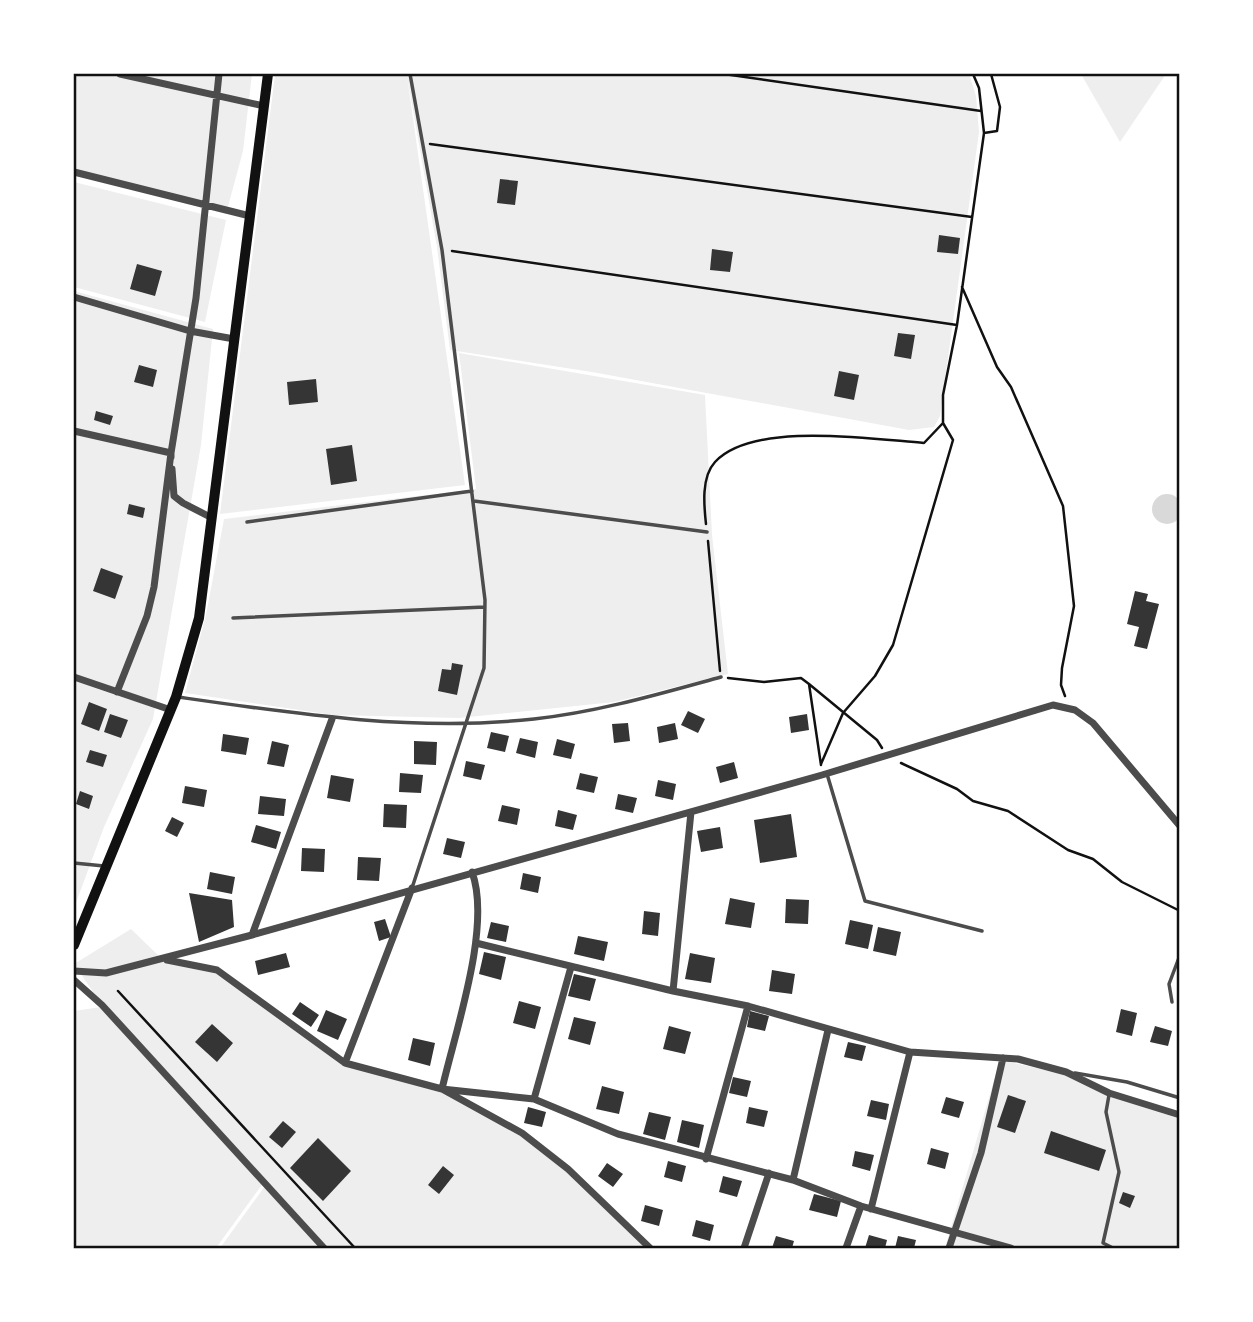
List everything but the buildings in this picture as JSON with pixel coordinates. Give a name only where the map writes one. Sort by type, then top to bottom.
[{"type":"main road","points":[[74,946],[176,697],[200,618],[268,74]]},
{"type":"street","points":[[120,74],[264,106]]},
{"type":"street","points":[[117,692],[147,616],[154,587],[207,203],[219,98],[219,74]]},
{"type":"street","points":[[74,172],[207,203],[250,216]]},
{"type":"street","points":[[74,297],[190,331],[234,339]]},
{"type":"street","points":[[74,431],[171,453]]},
{"type":"street","points":[[171,453],[174,496],[212,518]]},
{"type":"street","points":[[74,677],[171,710]]},
{"type":"street","points":[[74,971],[106,973],[163,959],[825,774],[1053,705],[1070,709],[1093,723],[1180,825]]},
{"type":"street","points":[[251,935],[332,719]]},
{"type":"street","points":[[673,991],[691,812]]},
{"type":"street","points":[[442,1089],[476,943],[479,891],[472,872]]},
{"type":"street","points":[[345,1063],[412,888]]},
{"type":"street","points":[[476,943],[673,991],[748,1006],[910,1052],[1003,1058],[1066,1072],[1110,1093],[1180,1115]]},
{"type":"street","points":[[163,959],[217,970],[345,1063],[442,1089],[534,1099],[618,1134],[706,1159],[769,1173],[861,1206],[1011,1248]]},
{"type":"street","points":[[534,1099],[571,967]]},
{"type":"street","points":[[74,980],[102,1005],[324,1248]]},
{"type":"street","points":[[706,1159],[748,1006]]},
{"type":"street","points":[[793,1180],[828,1030]]},
{"type":"street","points":[[871,1209],[910,1052]]},
{"type":"street","points":[[949,1248],[981,1153],[1003,1058]]},
{"type":"street","points":[[442,1089],[522,1133],[568,1168],[650,1248]]},
{"type":"street","points":[[744,1248],[769,1173]]},
{"type":"street","points":[[846,1248],[861,1206]]},
{"type":"lane","points":[[410,74],[442,250],[485,607],[484,668],[412,888]]},
{"type":"lane","points":[[247,522],[472,491]]},
{"type":"lane","points":[[474,501],[707,532]]},
{"type":"lane","points":[[233,618],[485,607]]},
{"type":"lane","points":[[176,697],[332,719],[465,722],[534,719],[616,706],[721,677]]},
{"type":"lane","points":[[825,774],[865,901],[982,931]]},
{"type":"lane","points":[[74,863],[106,866]]},
{"type":"lane","points":[[1172,1002],[1169,984],[1180,955]]},
{"type":"lane","points":[[1066,1072],[1127,1082],[1180,1098]]},
{"type":"lane","points":[[1110,1093],[1106,1112],[1119,1172],[1103,1244],[1113,1248]]},
{"type":"path","points":[[724,74],[981,111]]},
{"type":"path","points":[[821,765],[843,713],[875,676],[893,645],[953,440],[943,423],[943,395],[957,325],[984,133],[973,74]]},
{"type":"path","points":[[984,133],[997,131],[1000,107],[991,74]]},
{"type":"path","points":[[423,144],[972,217]]},
{"type":"path","points":[[442,250],[957,325]]},
{"type":"path","points":[[962,287],[998,367],[1011,387],[1063,506],[1074,606],[1061,685],[1070,709]]},
{"type":"path","points":[[943,423],[924,443],[814,434],[737,445],[713,464],[703,496],[721,677],[764,682],[801,678],[877,740],[887,755],[957,789],[973,801],[1008,811],[1068,850],[1093,859],[1122,882],[1180,911]]},
{"type":"path","points":[[809,684],[821,765],[825,774]]},
{"type":"path","points":[[118,991],[355,1248]]},
{"type":"shaded area","points":[[74,74],[252,74],[243,151],[226,214],[74,174]]},
{"type":"shaded area","points":[[969,74],[976,96],[979,132],[940,416],[934,427],[909,430],[592,372],[450,350],[437,247],[407,76],[465,485],[220,514],[275,75]]},
{"type":"shaded area","points":[[1081,74],[1166,74],[1120,142]]},
{"type":"shaded area","points":[[74,182],[226,220],[205,322],[74,287]]},
{"type":"shaded area","points":[[74,291],[213,329],[201,445],[153,719],[104,827],[74,908]]},
{"type":"shaded area","points":[[459,353],[705,395],[712,535],[728,674],[614,702],[459,718],[333,715],[185,693],[206,615],[224,519],[476,489]]},
{"type":"shaded area","points":[[1167,494],[1178,498],[1182,509],[1178,520],[1167,524],[1156,520],[1152,509],[1156,498]]},
{"type":"shaded area","points":[[131,929],[163,960],[216,971],[346,1064],[441,1090],[521,1134],[586,1186],[649,1248],[220,1248],[268,1182],[102,1005],[74,964]]},
{"type":"shaded area","points":[[101,1007],[264,1182],[216,1248],[74,1248],[74,1011]]},
{"type":"shaded area","points":[[1000,1060],[1065,1074],[1179,1118],[1179,1248],[945,1248]]}]
